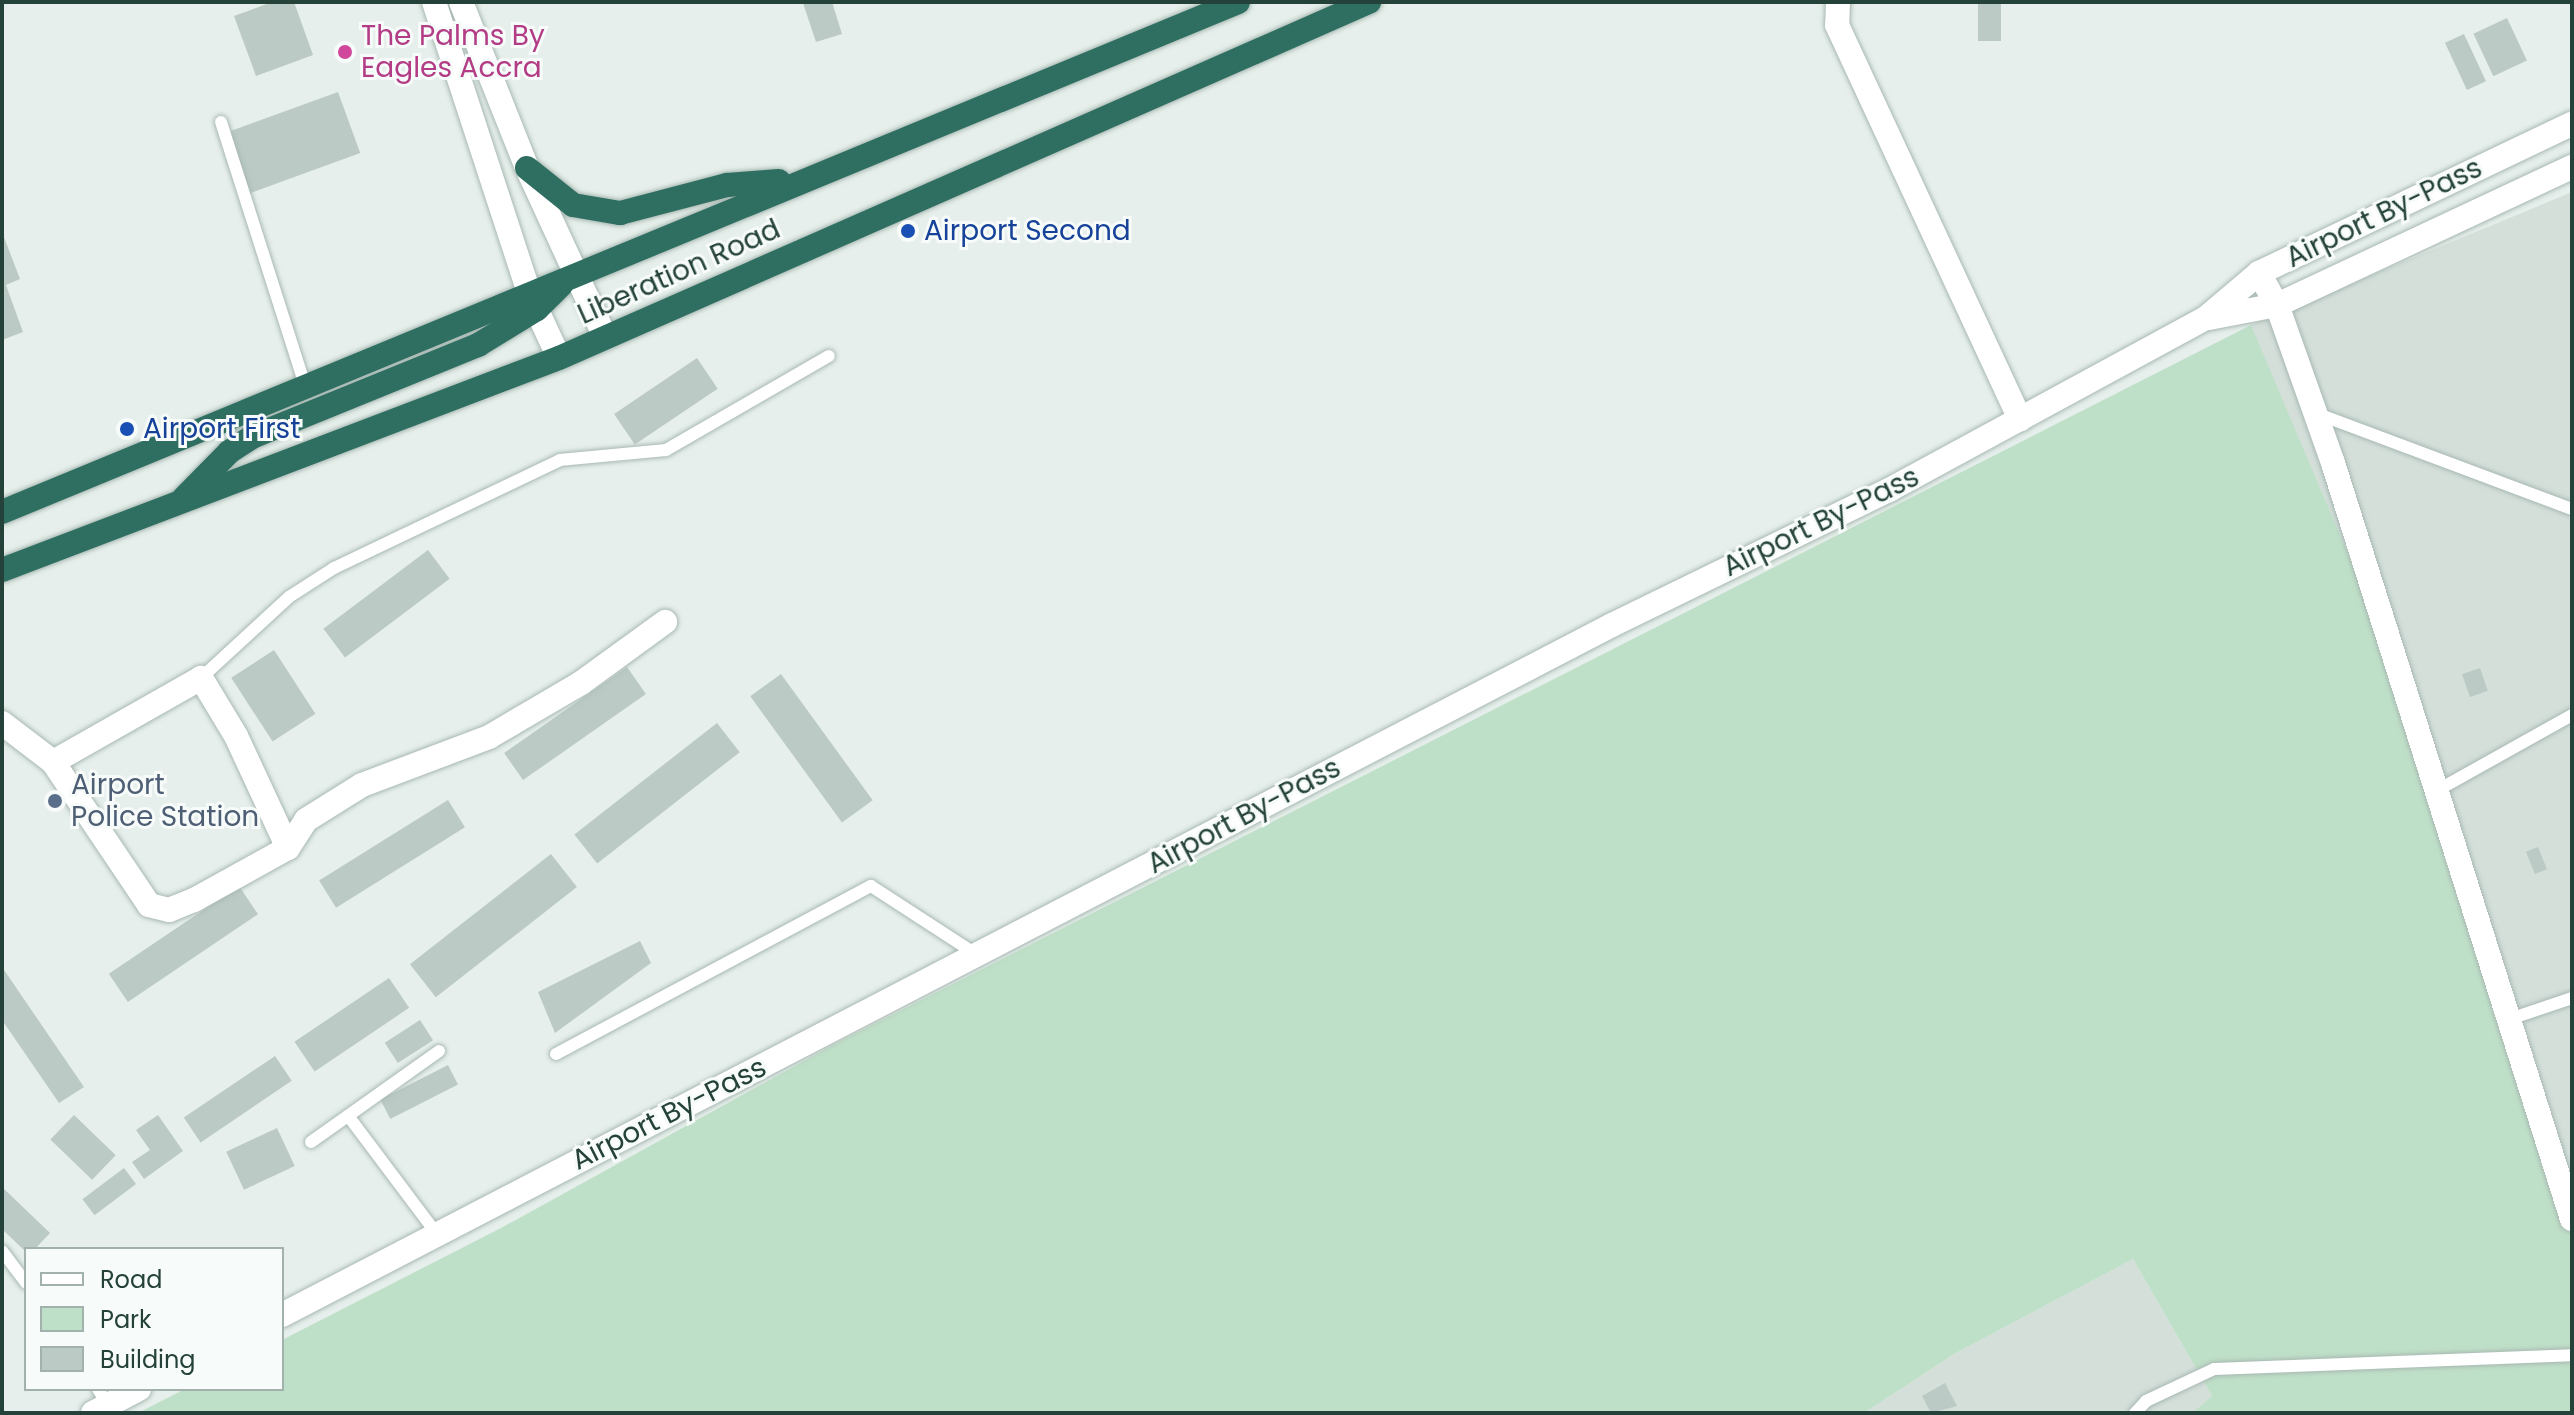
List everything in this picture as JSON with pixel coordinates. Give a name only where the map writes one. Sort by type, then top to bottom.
[{"type":"highway","name":"Liberation Road","points":[[2,512],[305,385],[533,301],[575,272],[1238,2]]},
{"type":"highway","name":"Liberation Road","points":[[2,570],[559,358],[1369,2]]},
{"type":"highway","points":[[527,168],[573,205],[607,213],[657,208],[727,185],[793,182]]},
{"type":"highway","points":[[180,503],[229,452],[254,436],[478,345],[533,301]]},
{"type":"street","points":[[434,2],[533,301],[559,358]]},
{"type":"street","points":[[461,2],[527,168],[605,337]]},
{"type":"street","points":[[1838,2],[1837,25],[2020,420]]},
{"type":"street","name":"Airport By-Pass","points":[[284,1314],[974,953],[2020,420],[2206,318],[2259,273],[2572,124]]},
{"type":"street","name":"Airport By-Pass","points":[[2206,318],[2277,305],[2572,167]]},
{"type":"street","points":[[2259,273],[2277,305],[2315,413],[2572,1219]]},
{"type":"street","points":[[2,723],[53,762],[149,905],[169,910],[194,900],[288,848],[306,820],[362,785],[489,737],[581,683],[665,622]]},
{"type":"street","points":[[53,762],[201,678],[236,736],[288,848]]},
{"type":"street","points":[[99,1402],[133,1391]]},
{"type":"lane","points":[[221,122],[305,385]]},
{"type":"lane","points":[[201,678],[289,597],[334,568],[560,460],[666,450],[829,356]]},
{"type":"lane","points":[[2315,413],[2572,509]]},
{"type":"lane","points":[[2436,791],[2572,715]]},
{"type":"lane","points":[[556,1054],[871,886],[974,953]]},
{"type":"lane","points":[[2507,1020],[2572,998]]},
{"type":"lane","points":[[311,1142],[439,1051]]},
{"type":"lane","points":[[349,1117],[437,1234]]},
{"type":"lane","points":[[2,1251],[24,1280]]},
{"type":"lane","points":[[2135,1413],[2146,1401],[2214,1369],[2572,1355]]},
{"type":"shaded area","points":[[2572,192],[2572,1225],[2251,325]]},
{"type":"shaded area","points":[[2133,1259],[2212,1396],[2192,1413],[1864,1413],[1954,1354]]},
{"type":"green space","points":[[2251,325],[2419,722],[2572,1225],[2572,1413],[2192,1413],[2212,1396],[2133,1259],[1954,1354],[1864,1413],[138,1413],[181,1391],[284,1391],[284,1339],[501,1228],[833,1045]]},
{"type":"building","points":[[272,2],[294,2],[313,55],[256,76],[234,16]]},
{"type":"building","points":[[832,2],[842,34],[816,42],[803,3]]},
{"type":"building","points":[[1978,2],[2001,2],[2001,41],[1978,41]]},
{"type":"building","points":[[2507,18],[2527,61],[2493,76],[2473,34]]},
{"type":"building","points":[[2464,34],[2486,81],[2467,90],[2445,43]]},
{"type":"building","points":[[338,92],[360,153],[250,193],[228,132]]},
{"type":"building","points":[[2,232],[20,279],[6,285],[23,332],[2,340]]},
{"type":"building","points":[[697,358],[718,389],[635,445],[614,414]]},
{"type":"building","points":[[428,550],[450,579],[345,658],[323,629]]},
{"type":"building","points":[[274,650],[315,714],[273,742],[231,678]]},
{"type":"building","points":[[627,667],[646,694],[523,780],[504,753]]},
{"type":"building","points":[[2480,668],[2488,691],[2470,697],[2462,674]]},
{"type":"building","points":[[781,674],[873,800],[842,823],[750,696]]},
{"type":"building","points":[[717,723],[740,752],[597,864],[574,834]]},
{"type":"building","points":[[448,800],[465,827],[336,908],[319,881]]},
{"type":"building","points":[[2538,847],[2547,869],[2535,874],[2526,852]]},
{"type":"building","points":[[551,854],[577,887],[436,997],[410,964]]},
{"type":"building","points":[[239,886],[258,914],[128,1002],[109,974]]},
{"type":"building","points":[[640,941],[651,963],[555,1033],[538,992]]},
{"type":"building","points":[[2,967],[84,1087],[59,1103],[2,1020]]},
{"type":"building","points":[[389,978],[409,1008],[315,1072],[294,1042]]},
{"type":"building","points":[[420,1020],[433,1040],[398,1063],[385,1043]]},
{"type":"building","points":[[275,1056],[292,1081],[201,1142],[184,1118]]},
{"type":"building","points":[[448,1065],[458,1085],[390,1119],[380,1100]]},
{"type":"building","points":[[74,1115],[116,1155],[92,1180],[50,1139]]},
{"type":"building","points":[[158,1115],[183,1151],[144,1179],[132,1162],[150,1150],[136,1130]]},
{"type":"building","points":[[277,1128],[295,1166],[244,1190],[226,1152]]},
{"type":"building","points":[[124,1168],[136,1184],[95,1215],[82,1199]]},
{"type":"building","points":[[2,1187],[50,1233],[37,1247],[24,1247],[24,1250],[2,1229]]},
{"type":"building","points":[[1945,1383],[1957,1406],[1931,1413],[1922,1396]]},
{"type":"place","name":"The Palms By Eagles Accra","points":[[345,52]]},
{"type":"place","name":"Airport Second","points":[[908,231]]},
{"type":"place","name":"Airport First","points":[[127,429]]},
{"type":"place","name":"Airport Police Station","points":[[55,801]]}]
